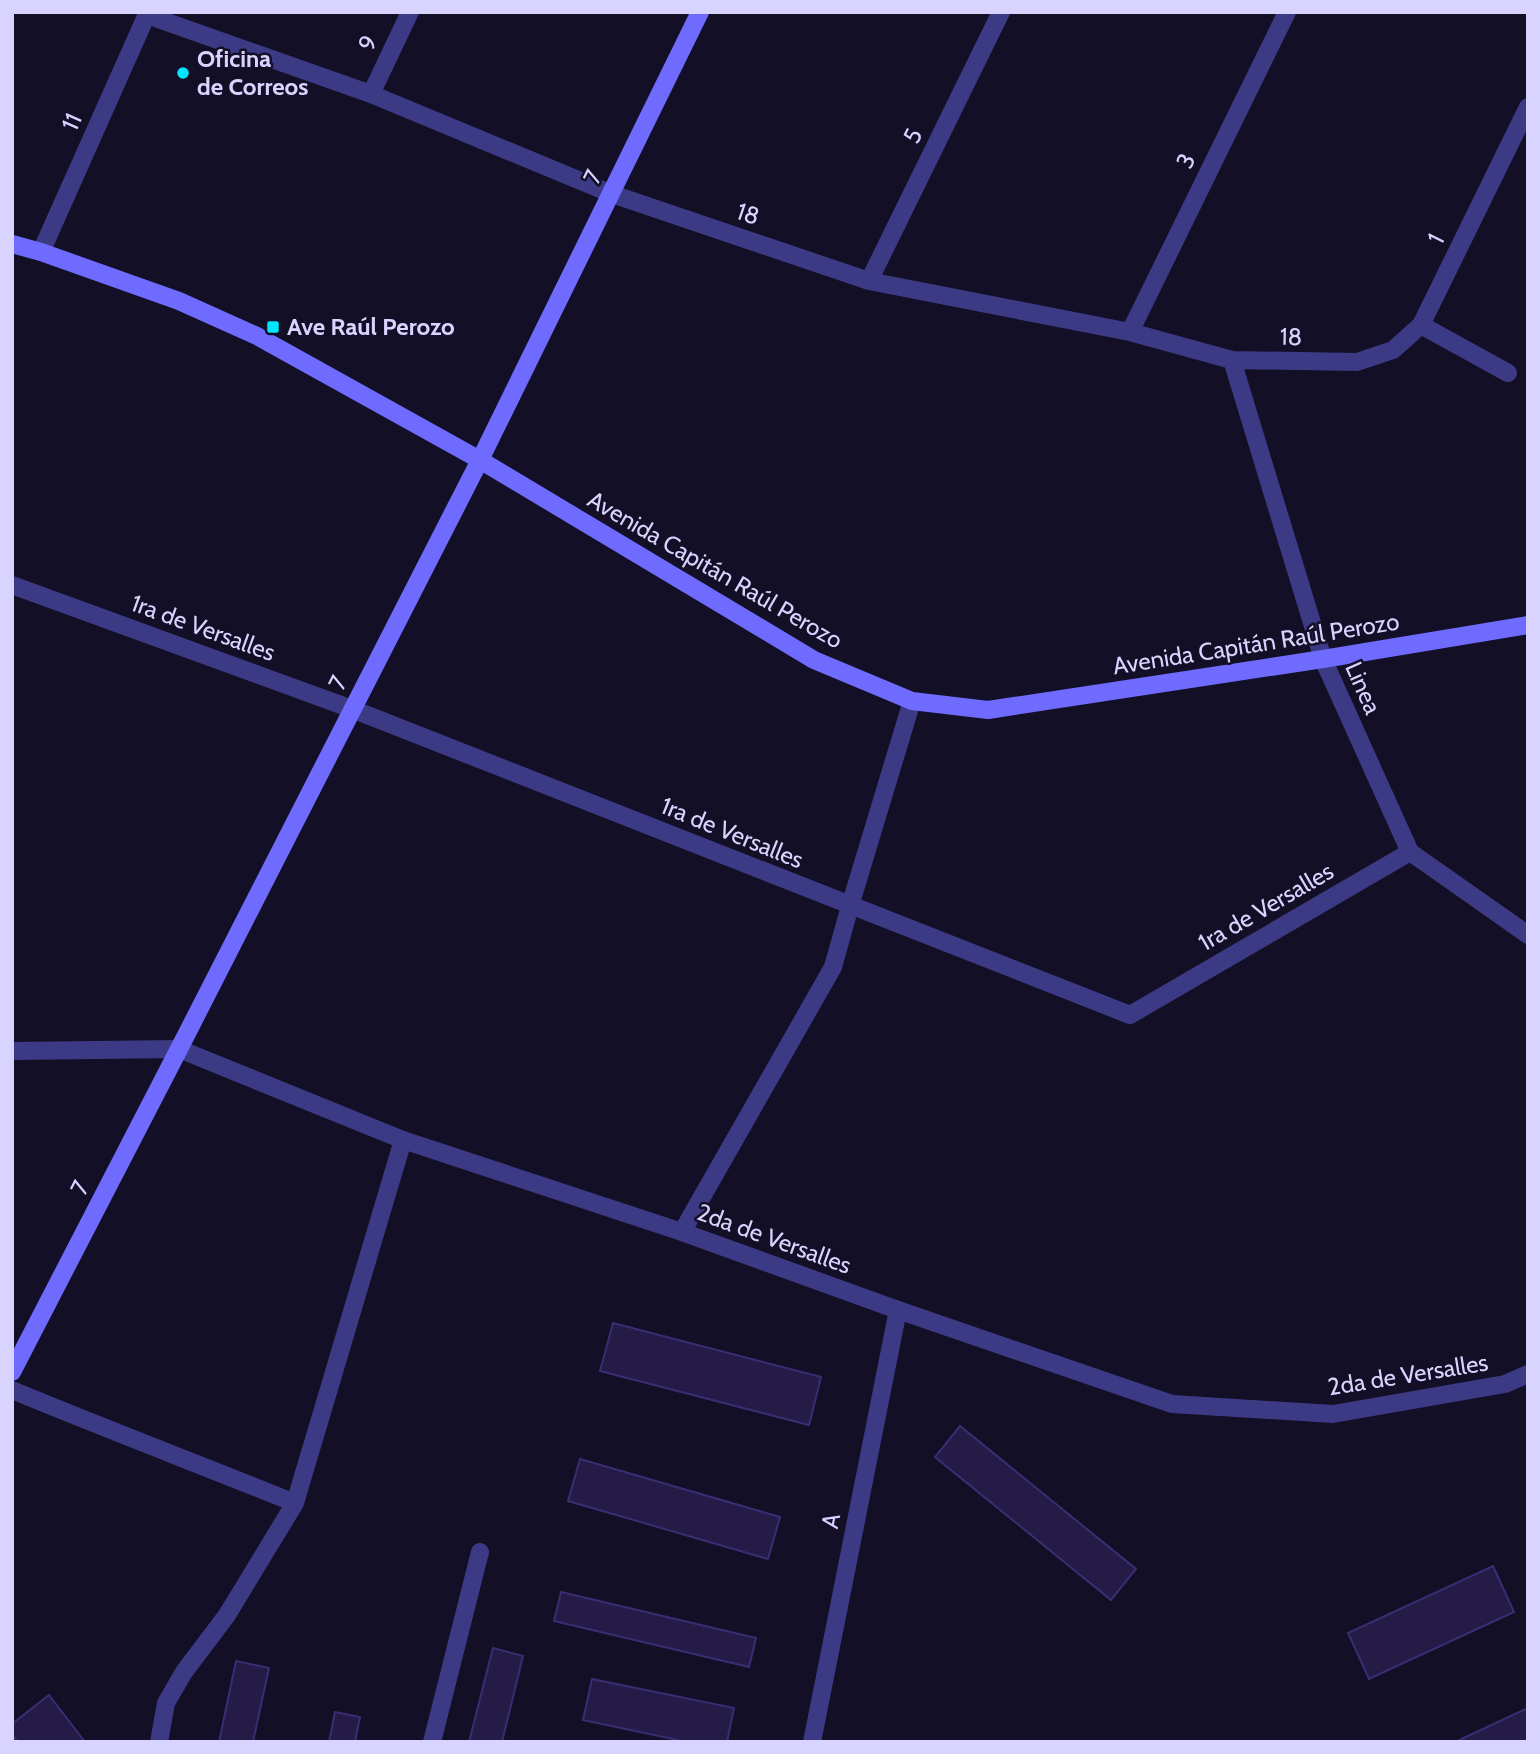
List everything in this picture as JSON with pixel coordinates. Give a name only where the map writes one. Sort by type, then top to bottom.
[{"type":"main road","name":"7","points":[[12,1372],[480,460],[701,12]]},
{"type":"main road","name":"Avenida Capitán Raúl Perozo","points":[[12,244],[179,301],[257,336],[480,460],[814,660],[912,701],[988,710],[1528,625]]},
{"type":"street","name":"9","points":[[371,94],[410,12]]},
{"type":"street","name":"5","points":[[869,281],[1001,12]]},
{"type":"street","name":"3","points":[[1130,332],[1287,12]]},
{"type":"street","name":"18","points":[[147,14],[371,94],[612,194],[869,281],[1130,332],[1232,360],[1357,362]]},
{"type":"street","name":"11","points":[[41,252],[147,14]]},
{"type":"street","name":"1","points":[[1357,362],[1393,350],[1421,325],[1528,107]]},
{"type":"street","points":[[1421,325],[1508,373]]},
{"type":"street","name":"Linea","points":[[1232,360],[1324,659],[1410,852]]},
{"type":"street","name":"1ra de Versalles","points":[[12,585],[352,709],[1130,1015],[1410,852]]},
{"type":"street","points":[[682,1232],[834,967],[912,701]]},
{"type":"street","points":[[1410,852],[1528,935]]},
{"type":"street","name":"2da de Versalles","points":[[12,1051],[179,1049],[403,1140],[682,1232],[1172,1404],[1333,1414],[1505,1384],[1527,1377]]},
{"type":"street","points":[[159,1742],[166,1703],[184,1672],[227,1615],[295,1503],[403,1140]]},
{"type":"street","name":"A","points":[[812,1742],[898,1310]]},
{"type":"street","points":[[12,1390],[295,1503]]},
{"type":"street","points":[[432,1742],[480,1552]]},
{"type":"building","points":[[613,1323],[821,1377],[809,1425],[600,1371]]},
{"type":"building","points":[[960,1426],[1136,1569],[1111,1600],[935,1457]]},
{"type":"building","points":[[580,1459],[780,1517],[768,1559],[568,1501]]},
{"type":"building","points":[[1493,1566],[1514,1612],[1369,1679],[1348,1633]]},
{"type":"building","points":[[561,1592],[756,1638],[749,1667],[554,1621]]},
{"type":"building","points":[[493,1648],[523,1656],[502,1742],[469,1742]]},
{"type":"building","points":[[236,1661],[269,1668],[253,1742],[219,1742]]},
{"type":"building","points":[[592,1679],[734,1708],[727,1742],[687,1742],[583,1720]]},
{"type":"building","points":[[49,1695],[85,1742],[18,1742],[12,1734],[12,1724]]},
{"type":"building","points":[[1528,1708],[1528,1742],[1455,1742]]},
{"type":"building","points":[[335,1712],[360,1717],[355,1742],[329,1742]]},
{"type":"place","name":"Oficina de Correos","points":[[183,73]]},
{"type":"place","name":"Ave Raúl Perozo","points":[[273,327]]}]
